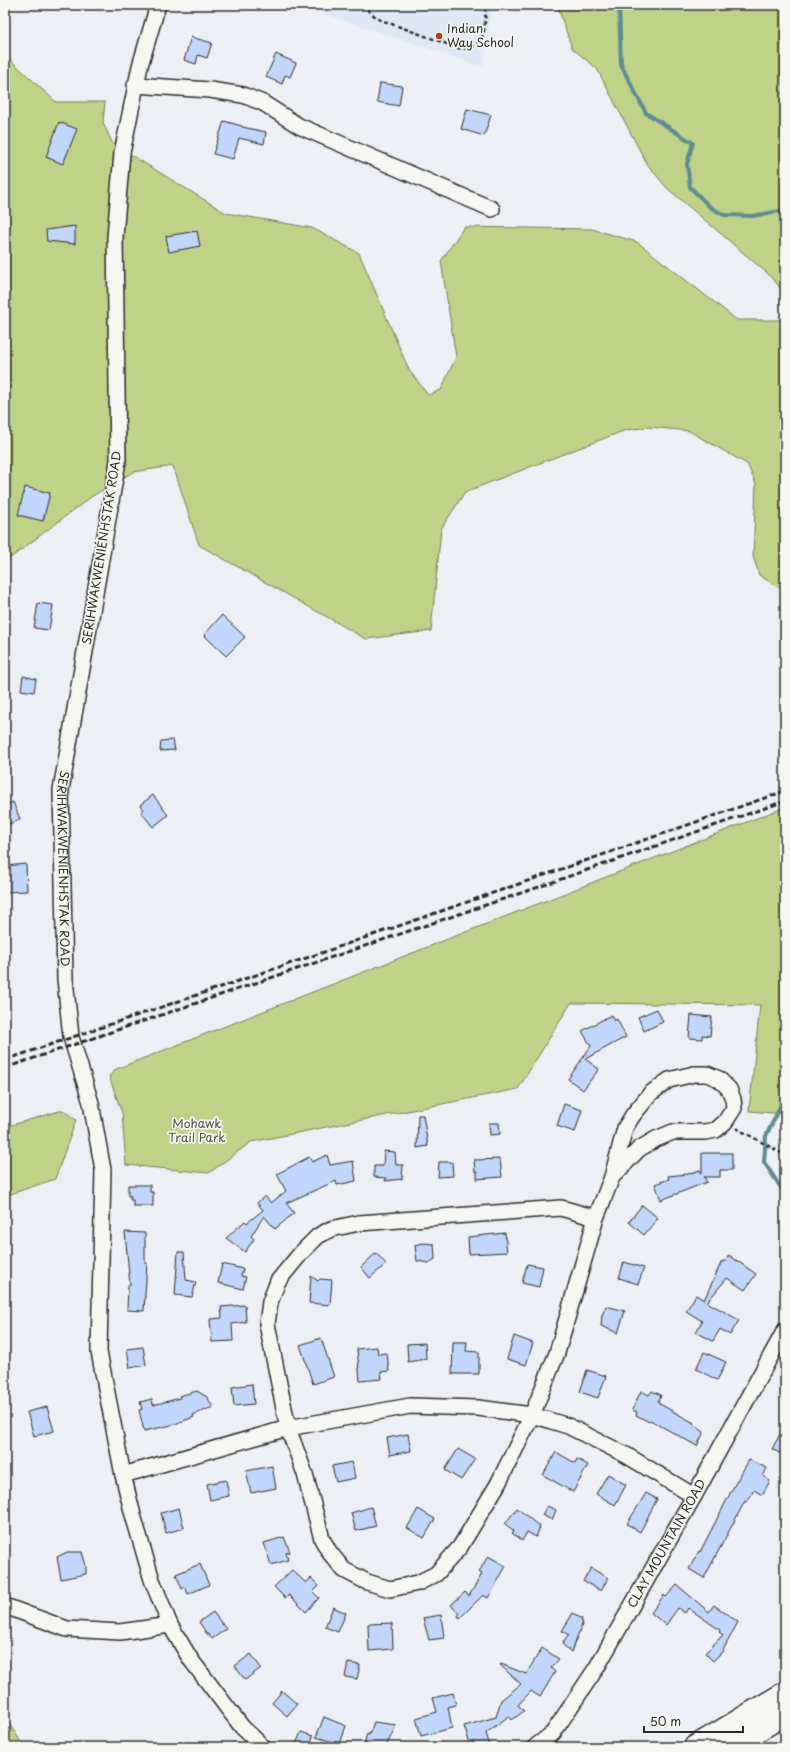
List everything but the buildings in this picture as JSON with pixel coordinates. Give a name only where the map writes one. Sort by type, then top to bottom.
[{"type":"highway","points":[[695,1747],[785,1693]]},
{"type":"highway","points":[[729,1747],[785,1714]]},
{"type":"street","name":"SERIHWAKWENIÉNHSTAK ROAD","points":[[158,5],[140,66],[122,153],[115,236],[118,461],[61,790],[65,978],[73,1045],[91,1103],[103,1170],[99,1352],[123,1475],[133,1515],[152,1580],[170,1625],[191,1660],[242,1727],[263,1747]]},
{"type":"street","points":[[136,85],[210,90],[243,95],[263,103],[298,126],[492,209]]},
{"type":"street","points":[[596,1218],[561,1208],[359,1223],[330,1229],[318,1236],[278,1281],[270,1302],[267,1324],[288,1428],[305,1474],[322,1539],[330,1553],[344,1570],[367,1582],[390,1588],[418,1583],[436,1574],[460,1547],[498,1484],[532,1415],[557,1353],[596,1218],[612,1177],[625,1128],[629,1121],[651,1093],[669,1080],[694,1074],[707,1074],[719,1079],[729,1089],[734,1099],[734,1108],[725,1122],[716,1130],[705,1132],[673,1132],[656,1139],[638,1150],[612,1177]]},
{"type":"street","name":"CLAY MOUNTAIN ROAD","points":[[535,1747],[553,1733],[597,1667],[694,1496],[785,1330]]},
{"type":"street","points":[[123,1475],[288,1428],[410,1406],[478,1408],[532,1415],[568,1426],[626,1455],[694,1496]]},
{"type":"street","points":[[5,1606],[67,1629],[120,1632],[170,1625]]},
{"type":"path","points":[[362,5],[378,19],[461,49],[472,48],[480,42],[483,33],[486,5]]},
{"type":"path","points":[[725,1122],[785,1155]]},
{"type":"shaded area","name":"Indian Way School","points":[[298,5],[492,5],[483,67]]},
{"type":"green space","points":[[557,5],[785,5],[785,293],[767,273],[667,188],[647,164],[597,69],[572,48]]},
{"type":"green space","points":[[5,55],[56,102],[105,102],[103,123],[113,144],[226,213],[312,228],[359,253],[409,370],[428,395],[441,390],[456,357],[441,261],[464,227],[592,229],[637,242],[737,320],[781,320],[785,318],[785,592],[759,575],[753,556],[756,484],[747,464],[689,431],[649,427],[626,430],[465,492],[441,529],[431,631],[366,639],[199,545],[173,466],[133,472],[91,497],[5,562]]},
{"type":"green space","name":"Mohawk Trail Park","points":[[785,807],[785,1114],[749,1111],[760,1005],[571,1003],[518,1089],[251,1142],[209,1173],[126,1165],[122,1113],[109,1076],[116,1069]]},
{"type":"green space","points":[[63,1110],[76,1120],[55,1179],[5,1196],[5,1127]]},
{"type":"green space","points":[[5,1717],[24,1747],[5,1747]]},
{"type":"waterway","points":[[619,5],[621,65],[646,113],[693,143],[687,164],[690,187],[710,207],[724,215],[753,216],[785,210]]},
{"type":"waterway","points":[[785,1089],[780,1107],[766,1136],[764,1162],[785,1194]]},
{"type":"railway","points":[[5,1060],[327,951],[785,791]]},
{"type":"railway","points":[[5,1068],[530,890],[785,801]]},
{"type":"place","name":"Indian Way School","points":[[439,36]]}]
